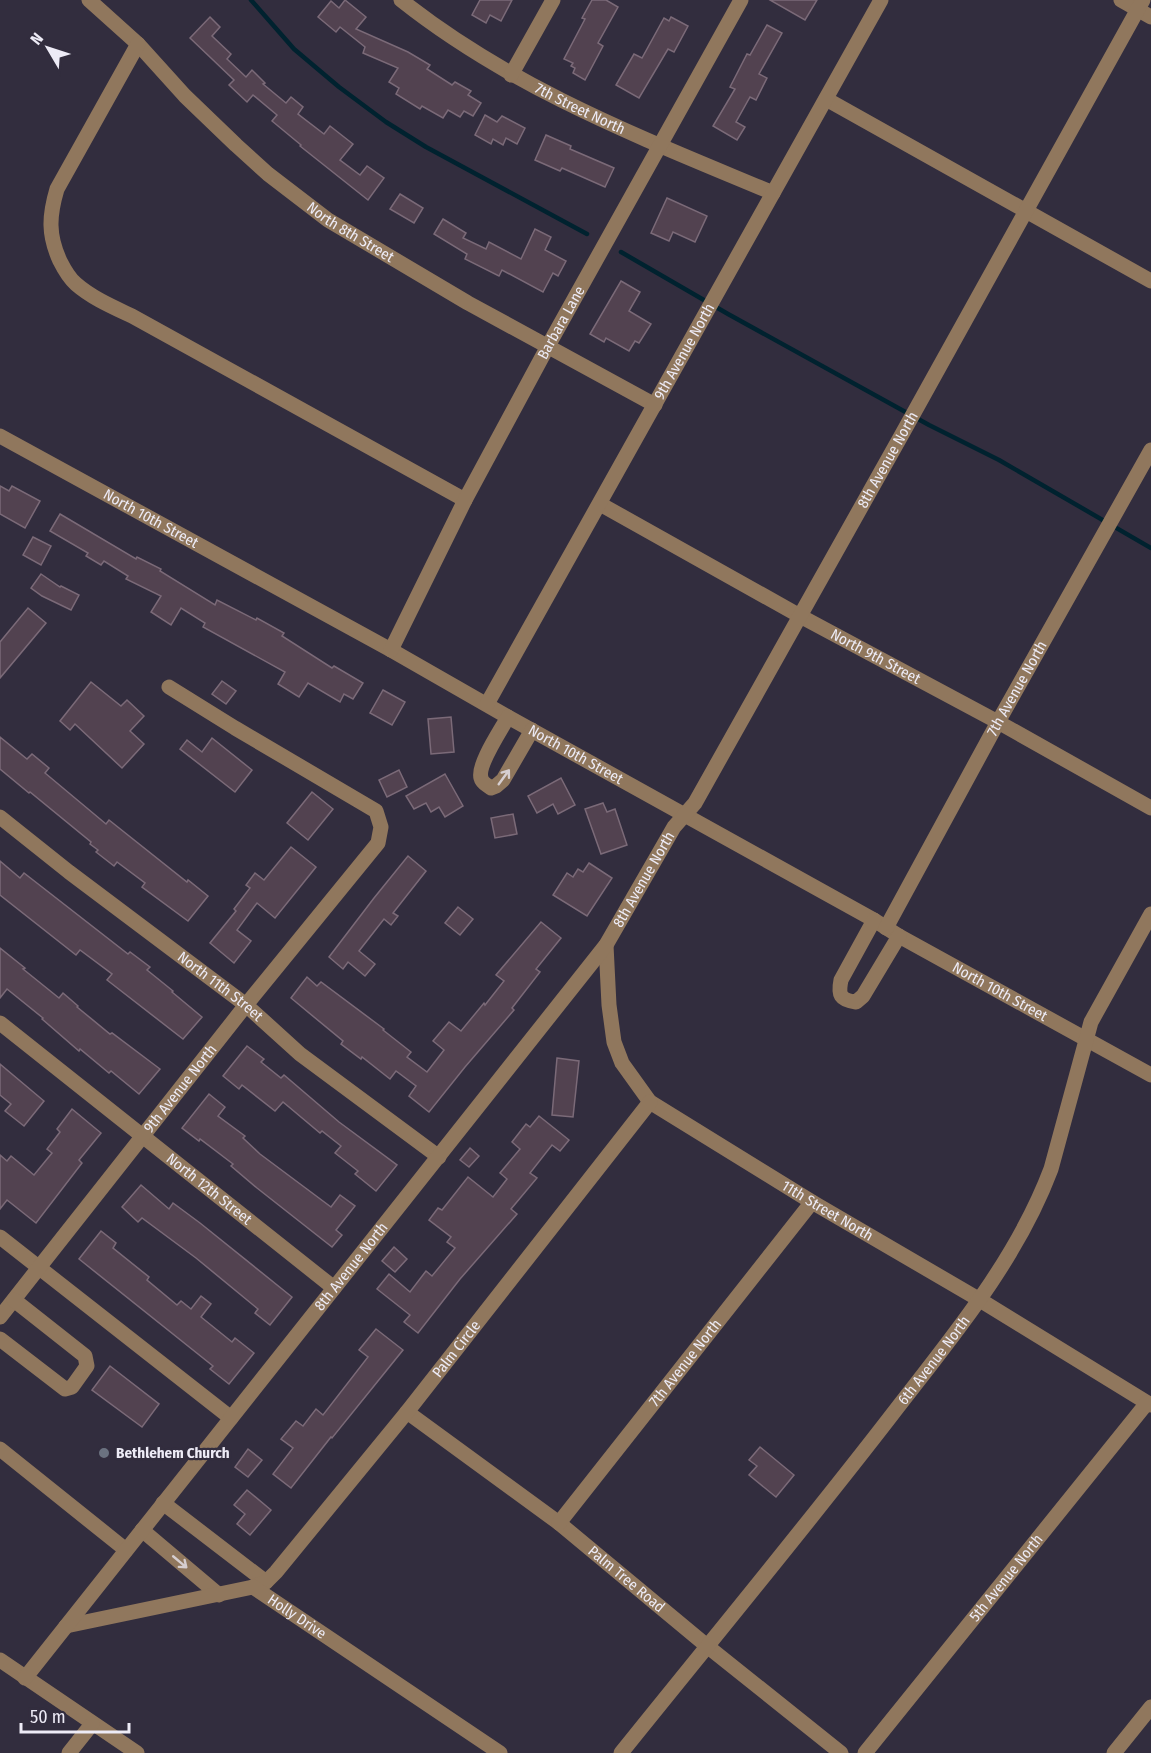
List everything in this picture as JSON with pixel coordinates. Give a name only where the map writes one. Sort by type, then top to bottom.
[{"type":"street","name":"North 8th Street","points":[[89,0],[138,44],[185,96],[236,145],[268,174],[328,220],[468,303],[655,405]]},
{"type":"street","name":"7th Street North","points":[[401,0],[466,48],[511,75],[563,102],[660,146],[772,193]]},
{"type":"street","points":[[511,75],[553,0]]},
{"type":"street","name":"Barbara Lane","points":[[391,650],[465,500],[741,0]]},
{"type":"street","name":"9th Avenue North","points":[[487,704],[881,0]]},
{"type":"street","points":[[1121,0],[1144,9]]},
{"type":"street","name":"8th Avenue North","points":[[24,1678],[606,945],[674,827],[695,803],[1026,212],[1144,9]]},
{"type":"street","points":[[138,44],[57,189],[51,208],[52,245],[74,283],[101,301],[465,500]]},
{"type":"street","points":[[826,99],[1151,281]]},
{"type":"street","name":"North 10th Street","points":[[0,435],[391,650],[1151,1075]]},
{"type":"street","name":"7th Avenue North","points":[[886,928],[998,722],[1151,450]]},
{"type":"street","name":"North 9th Street","points":[[600,504],[1151,808]]},
{"type":"street","name":"9th Avenue North","points":[[0,1317],[246,1005],[378,843],[381,827],[376,811],[169,687]]},
{"type":"street","points":[[508,717],[482,766],[480,776],[491,788],[503,780],[532,730]]},
{"type":"street","name":"North 11th Street","points":[[0,817],[69,872],[246,1005],[300,1054],[439,1157]]},
{"type":"street","name":"6th Avenue North","points":[[621,1753],[846,1474],[980,1300],[1002,1266],[1042,1192],[1051,1169],[1091,1022],[1151,914]]},
{"type":"street","name":"11th Street North","points":[[606,945],[609,1005],[614,1042],[622,1063],[650,1102],[1149,1404]]},
{"type":"street","name":"North 12th Street","points":[[0,1023],[334,1288]]},
{"type":"street","name":"Palm Circle","points":[[259,1584],[276,1572],[407,1412],[650,1102]]},
{"type":"street","name":"7th Avenue North","points":[[560,1523],[812,1202]]},
{"type":"street","points":[[0,1237],[231,1418]]},
{"type":"street","points":[[0,1338],[65,1389],[72,1387],[87,1366],[85,1356],[14,1300]]},
{"type":"street","name":"5th Avenue North","points":[[865,1753],[1149,1404]]},
{"type":"street","name":"Palm Tree Road","points":[[407,1412],[560,1523],[707,1646],[841,1753]]},
{"type":"street","points":[[0,1449],[126,1550]]},
{"type":"street","points":[[163,1503],[259,1584]]},
{"type":"street","points":[[142,1530],[219,1595]]},
{"type":"street","name":"Holly Drive","points":[[66,1626],[219,1595],[259,1584],[500,1753]]},
{"type":"street","points":[[0,1660],[137,1753]]},
{"type":"street","points":[[1114,1753],[1151,1707]]},
{"type":"street","points":[[69,1753],[92,1724]]},
{"type":"building","points":[[345,0],[366,17],[356,29],[408,52],[430,65],[427,69],[452,85],[455,82],[471,91],[468,95],[481,103],[473,116],[464,111],[460,117],[448,110],[443,118],[422,106],[420,109],[396,94],[399,88],[389,82],[398,68],[363,53],[365,47],[340,27],[336,32],[318,17],[331,1],[339,8]]},
{"type":"building","points":[[480,0],[512,0],[501,21],[490,15],[486,23],[472,15]]},
{"type":"building","points":[[592,0],[606,0],[618,7],[598,43],[603,46],[585,80],[573,73],[575,68],[571,66],[573,63],[564,59],[585,19],[582,18]]},
{"type":"building","points":[[770,0],[817,0],[805,20]]},
{"type":"building","points":[[210,17],[220,27],[212,36],[231,54],[227,59],[246,77],[252,70],[265,83],[263,84],[286,103],[291,97],[303,107],[298,114],[324,134],[330,126],[353,144],[340,160],[360,175],[367,166],[384,178],[368,200],[272,121],[277,115],[253,95],[247,102],[229,85],[234,80],[190,38]]},
{"type":"building","points":[[671,17],[688,26],[674,52],[668,49],[639,98],[616,85],[634,54],[642,58],[664,18],[669,21]]},
{"type":"building","points":[[767,25],[782,33],[759,74],[767,78],[756,100],[750,97],[736,122],[745,127],[737,140],[713,126],[735,89],[730,87],[747,54],[750,55]]},
{"type":"building","points":[[485,115],[497,122],[502,116],[525,128],[517,144],[506,138],[503,145],[493,139],[491,144],[475,135]]},
{"type":"building","points":[[546,135],[571,146],[570,149],[614,168],[605,187],[562,168],[560,171],[535,160]]},
{"type":"building","points":[[400,194],[423,208],[414,223],[390,209]]},
{"type":"building","points":[[667,198],[707,216],[695,242],[673,232],[669,241],[651,233]]},
{"type":"building","points":[[443,219],[466,233],[463,238],[486,249],[489,242],[521,259],[535,229],[551,237],[545,250],[566,261],[558,276],[553,273],[543,292],[502,270],[499,276],[465,259],[467,254],[434,234]]},
{"type":"building","points":[[621,281],[640,292],[629,311],[651,324],[639,343],[635,341],[629,351],[606,338],[604,342],[590,334]]},
{"type":"building","points":[[0,486],[9,491],[12,486],[40,501],[25,528],[0,514]]},
{"type":"building","points":[[60,514],[136,559],[137,557],[161,569],[160,571],[215,605],[217,600],[284,633],[282,636],[332,668],[334,666],[363,683],[353,699],[344,694],[340,702],[308,683],[299,697],[278,684],[285,672],[203,627],[205,623],[181,608],[171,625],[151,612],[161,596],[126,579],[128,576],[104,561],[101,565],[86,556],[88,553],[50,531]]},
{"type":"building","points":[[33,537],[51,546],[41,565],[23,555]]},
{"type":"building","points":[[41,574],[60,587],[79,595],[71,610],[31,588]]},
{"type":"building","points":[[28,608],[46,623],[0,678],[0,642]]},
{"type":"building","points":[[222,681],[236,691],[226,704],[212,694]]},
{"type":"building","points":[[91,682],[121,706],[127,700],[144,716],[130,731],[144,744],[122,768],[75,724],[70,730],[60,721]]},
{"type":"building","points":[[383,690],[405,702],[392,725],[370,713]]},
{"type":"building","points":[[451,717],[454,752],[431,754],[428,719]]},
{"type":"building","points":[[0,737],[27,759],[32,754],[49,768],[45,773],[106,824],[109,820],[208,896],[188,921],[142,887],[145,883],[117,862],[114,866],[96,852],[98,850],[90,844],[91,842],[0,769]]},
{"type":"building","points":[[212,738],[252,770],[235,792],[180,749],[187,740],[202,752]]},
{"type":"building","points":[[399,770],[407,787],[387,797],[379,780]]},
{"type":"building","points":[[445,774],[463,806],[445,817],[439,807],[431,812],[426,803],[414,809],[406,796]]},
{"type":"building","points":[[561,778],[575,805],[558,814],[553,804],[537,813],[528,796]]},
{"type":"building","points":[[312,792],[333,809],[308,840],[287,823]]},
{"type":"building","points":[[603,803],[607,812],[615,809],[627,845],[601,854],[585,809]]},
{"type":"building","points":[[513,814],[517,834],[495,838],[491,818]]},
{"type":"building","points":[[291,847],[316,867],[275,918],[257,903],[237,930],[251,941],[234,963],[210,943],[236,911],[234,909],[250,888],[246,885],[255,873],[264,880]]},
{"type":"building","points":[[408,856],[426,871],[393,913],[398,916],[391,925],[384,919],[359,951],[375,964],[365,976],[348,962],[343,969],[329,957]]},
{"type":"building","points":[[0,861],[20,878],[24,873],[128,954],[130,952],[150,967],[147,970],[202,1017],[183,1039],[107,980],[112,974],[80,950],[76,955],[0,895]]},
{"type":"building","points":[[589,863],[612,878],[587,916],[553,895],[567,873],[573,877],[578,869],[583,872]]},
{"type":"building","points":[[458,907],[473,919],[460,935],[445,923]]},
{"type":"building","points":[[541,922],[561,938],[536,969],[540,972],[512,1008],[514,1010],[429,1112],[409,1096],[416,1086],[396,1071],[390,1079],[362,1057],[361,1059],[341,1044],[343,1041],[291,998],[307,977],[317,986],[321,982],[384,1029],[411,1052],[407,1057],[427,1072],[444,1050],[433,1041],[449,1022],[461,1031],[484,1003],[485,1005],[504,981],[496,975]]},
{"type":"building","points":[[0,948],[59,998],[63,993],[110,1034],[112,1033],[160,1069],[139,1094],[111,1071],[109,1073],[80,1049],[79,1051],[7,989],[0,998]]},
{"type":"building","points":[[247,1046],[264,1059],[261,1062],[281,1078],[284,1075],[339,1122],[397,1165],[376,1191],[355,1174],[358,1171],[335,1153],[341,1146],[322,1131],[320,1133],[283,1102],[275,1111],[242,1085],[239,1089],[223,1076]]},
{"type":"building","points":[[557,1058],[579,1061],[573,1117],[552,1115]]},
{"type":"building","points":[[0,1064],[44,1101],[24,1126],[5,1111],[11,1104],[0,1095]]},
{"type":"building","points":[[209,1094],[225,1107],[218,1116],[245,1136],[243,1138],[260,1154],[331,1207],[340,1195],[355,1206],[336,1230],[342,1235],[332,1247],[257,1188],[231,1166],[233,1164],[182,1128]]},
{"type":"building","points":[[72,1109],[101,1133],[79,1160],[82,1163],[36,1223],[7,1200],[0,1209],[0,1155],[7,1161],[11,1156],[34,1175],[52,1153],[47,1149],[60,1132],[57,1129]]},
{"type":"building","points":[[539,1116],[569,1140],[560,1151],[552,1145],[530,1173],[537,1178],[511,1209],[517,1214],[460,1279],[418,1333],[404,1322],[410,1315],[377,1289],[389,1274],[410,1292],[426,1271],[432,1276],[455,1248],[447,1242],[451,1237],[429,1220],[438,1208],[442,1210],[468,1177],[493,1197],[507,1179],[500,1173],[520,1149],[512,1142],[526,1124],[530,1127]]},
{"type":"building","points":[[470,1148],[479,1156],[469,1167],[460,1160]]},
{"type":"building","points":[[141,1185],[169,1209],[173,1203],[200,1223],[292,1297],[270,1325],[255,1313],[258,1309],[196,1258],[142,1218],[138,1222],[122,1207]]},
{"type":"building","points":[[101,1231],[116,1243],[113,1248],[149,1277],[147,1280],[177,1305],[181,1301],[191,1309],[201,1296],[211,1304],[201,1317],[232,1342],[235,1338],[254,1353],[229,1384],[210,1369],[213,1366],[79,1259]]},
{"type":"building","points":[[394,1247],[407,1259],[395,1272],[382,1261]]},
{"type":"building","points":[[376,1329],[403,1350],[291,1488],[273,1474],[293,1448],[281,1439],[296,1421],[303,1426],[316,1409],[323,1415],[368,1357],[359,1350]]},
{"type":"building","points":[[110,1366],[159,1404],[142,1427],[92,1390]]},
{"type":"building","points":[[760,1447],[794,1475],[776,1497],[749,1475],[757,1466],[749,1460]]},
{"type":"building","points":[[248,1449],[262,1460],[248,1477],[235,1467]]},
{"type":"building","points":[[247,1490],[271,1510],[250,1535],[237,1524],[245,1514],[234,1505]]},
{"type":"waterway","points":[[251,0],[294,49],[386,122],[426,147],[587,234]]},
{"type":"waterway","points":[[621,252],[929,425],[999,460],[1151,548]]},
{"type":"place","name":"Bethlehem Church","points":[[104,1453]]}]
